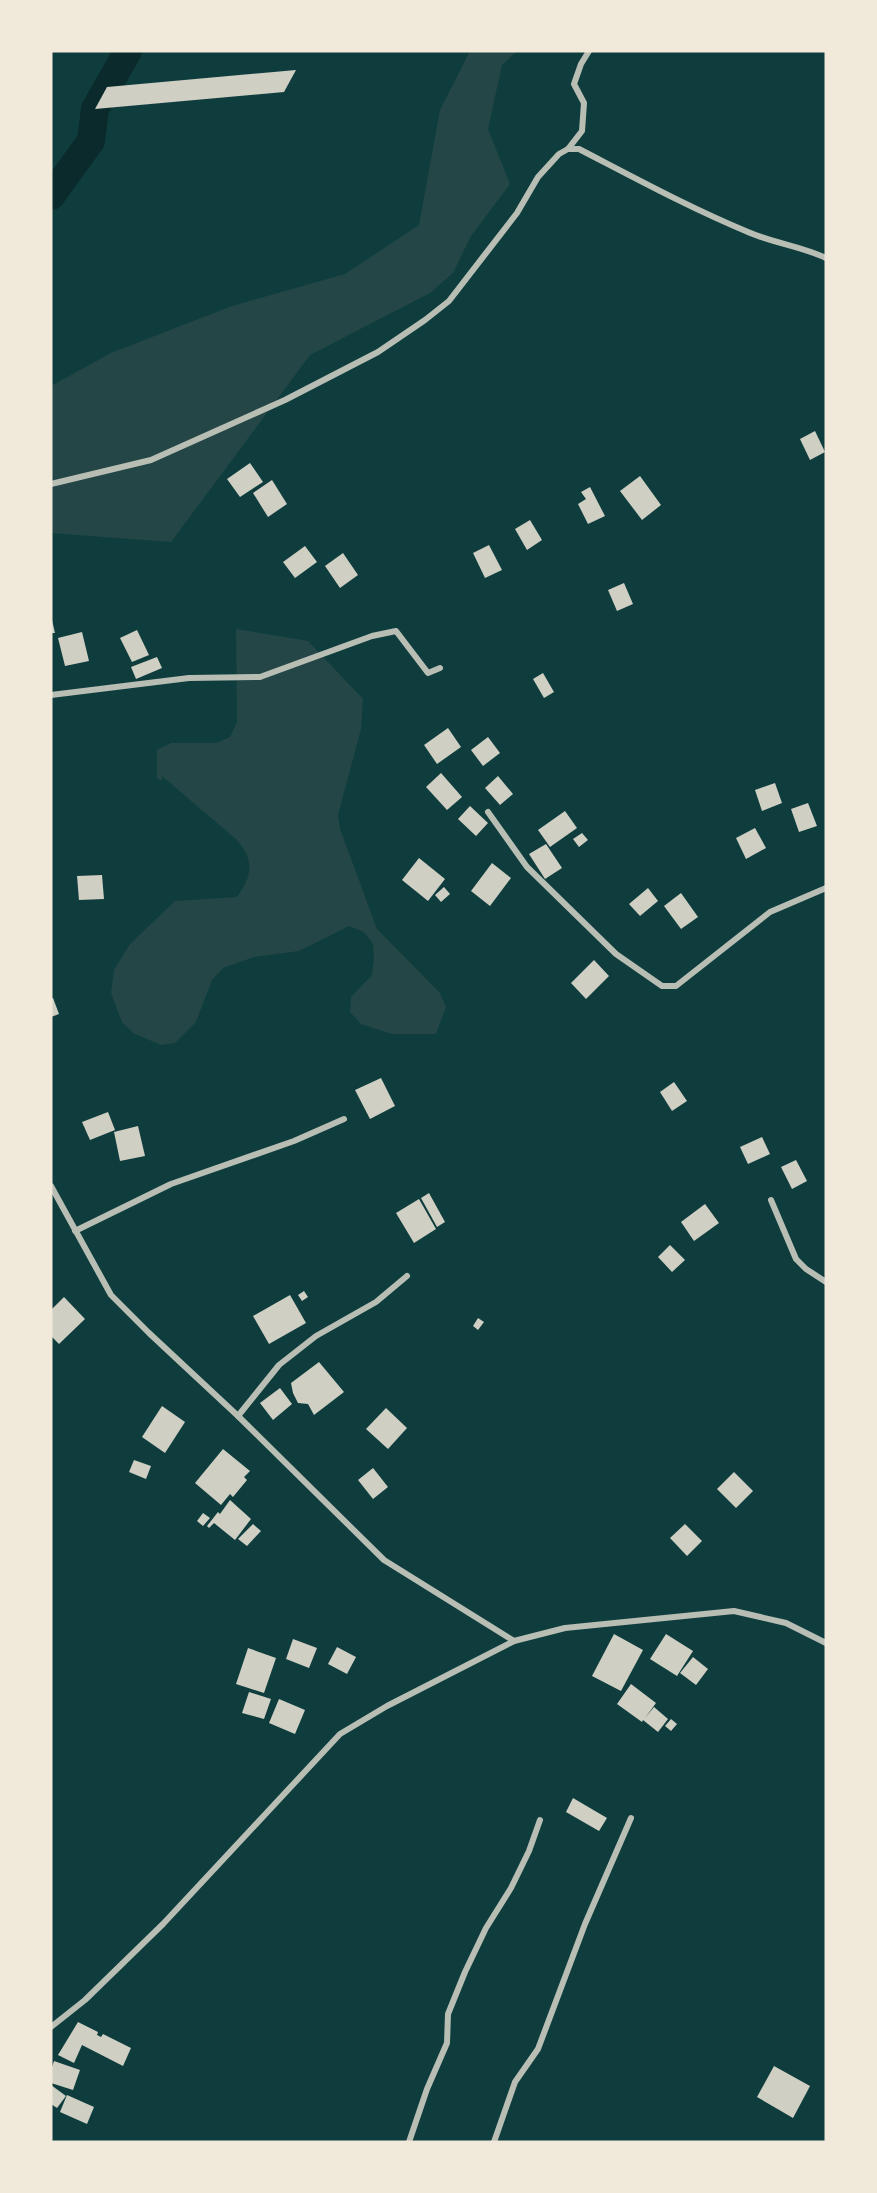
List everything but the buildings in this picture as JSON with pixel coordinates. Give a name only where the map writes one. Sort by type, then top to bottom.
[{"type":"street","points":[[51,484],[151,460],[285,400],[378,352],[449,301],[517,213],[538,177],[559,154],[568,149],[582,131],[584,103],[574,84],[581,64],[589,51]]},
{"type":"street","points":[[568,149],[579,149],[750,233],[807,249],[826,258]]},
{"type":"street","points":[[51,694],[189,678],[260,677],[372,636],[396,631],[428,673],[440,668]]},
{"type":"street","points":[[489,812],[527,867],[616,954],[662,986],[676,986],[770,912],[826,888]]},
{"type":"street","points":[[75,1231],[171,1184],[211,1172],[294,1141],[344,1119]]},
{"type":"street","points":[[51,1186],[111,1295],[384,1560],[514,1641]]},
{"type":"street","points":[[771,1200],[796,1258],[806,1269],[826,1282]]},
{"type":"street","points":[[238,1416],[279,1365],[316,1336],[376,1302],[407,1276]]},
{"type":"street","points":[[51,2027],[85,2000],[163,1924],[340,1734],[387,1706],[514,1641],[565,1628],[734,1611],[786,1623],[826,1643]]},
{"type":"street","points":[[494,2142],[515,2082],[538,2049],[585,1924],[631,1818]]},
{"type":"street","points":[[409,2142],[427,2089],[447,2043],[448,2014],[486,1928],[511,1888],[529,1851],[540,1820]]},
{"type":"shaded area","points":[[470,51],[517,51],[502,65],[488,129],[510,184],[471,236],[453,273],[430,293],[310,355],[171,542],[51,533],[51,386],[111,353],[232,306],[345,274],[419,225],[440,110]]},
{"type":"shaded area","points":[[236,629],[308,641],[363,699],[361,729],[338,815],[340,829],[377,929],[440,993],[446,1007],[436,1034],[392,1034],[361,1024],[350,1012],[351,997],[372,975],[374,959],[373,944],[364,932],[349,926],[299,951],[254,957],[223,968],[212,980],[196,1022],[175,1043],[161,1045],[133,1033],[122,1022],[111,993],[114,970],[130,944],[175,901],[237,897],[246,882],[249,862],[237,840],[162,776],[162,780],[157,779],[157,750],[171,743],[216,743],[230,737],[237,722]]},
{"type":"waterway","points":[[51,196],[91,141],[95,109],[128,51]]}]
